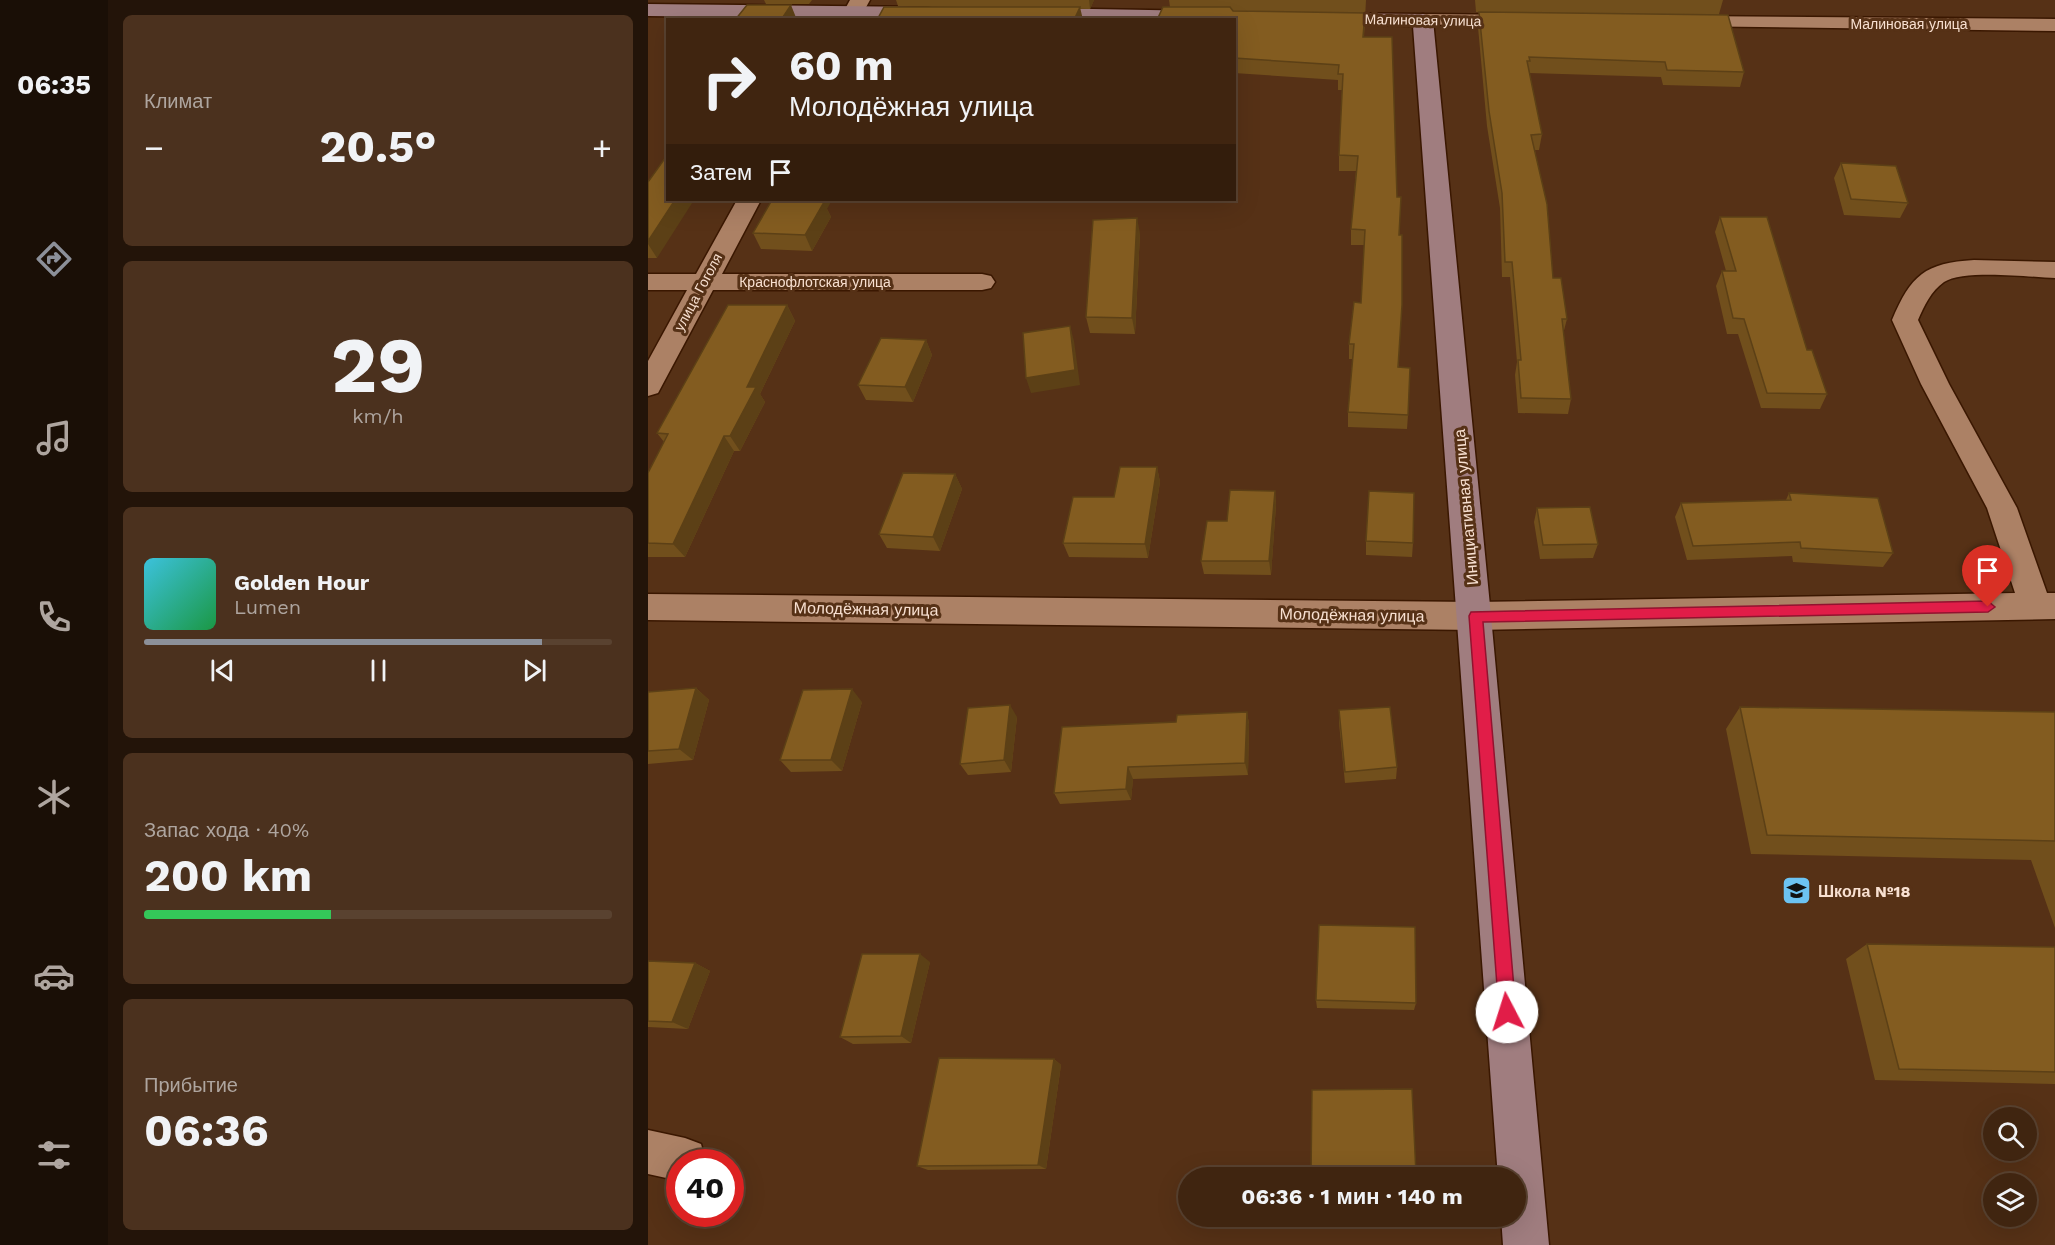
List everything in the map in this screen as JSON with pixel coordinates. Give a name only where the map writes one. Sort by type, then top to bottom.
[{"type":"street","points":[[648,10],[854,10],[948,13]]},
{"type":"street","points":[[1020,14],[1222,17]]},
{"type":"street","name":"Малиновая улица","points":[[1305,18],[1543,21]]},
{"type":"street","name":"Инициативная улица","points":[[1424,20],[1476,616],[1526,1245]]},
{"type":"street","name":"Малиновая улица","points":[[1662,22],[2055,25]]},
{"type":"street","name":"улица Гоголя","points":[[648,386],[702,282],[748,201]]},
{"type":"street","points":[[2045,606],[2002,508],[1935,384],[1905,320],[1915,297],[1937,273],[1966,267],[2055,270]]},
{"type":"street","name":"Краснофлотская улица","points":[[648,282],[982,282]]},
{"type":"street","name":"Молодёжная улица","points":[[648,607],[1476,616],[2045,606]]},
{"type":"building","points":[[747,5],[791,5],[782,18],[737,18]]},
{"type":"building","points":[[884,7],[1080,7],[1075,18],[878,18]]},
{"type":"building","points":[[1163,7],[1230,7],[1233,11],[1365,13],[1363,37],[1392,37],[1397,197],[1401,197],[1399,235],[1402,235],[1402,305],[1398,367],[1410,368],[1408,415],[1348,412],[1354,344],[1349,344],[1354,302],[1361,303],[1365,230],[1351,229],[1358,156],[1339,155],[1343,74],[1338,74],[1339,65],[1236,58],[1236,18],[1158,18]]},
{"type":"building","points":[[1479,12],[1728,15],[1744,72],[1667,70],[1665,62],[1529,57],[1530,61],[1527,61],[1542,134],[1531,135],[1547,204],[1553,278],[1561,278],[1567,319],[1562,319],[1571,399],[1521,398],[1518,360],[1521,360],[1512,262],[1505,262],[1502,193],[1489,111]]},
{"type":"building","points":[[666,157],[666,201],[674,201],[648,241],[648,182]]},
{"type":"building","points":[[1841,163],[1896,166],[1908,203],[1851,199]]},
{"type":"building","points":[[771,201],[824,202],[805,235],[753,233]]},
{"type":"building","points":[[1720,217],[1767,217],[1807,350],[1812,350],[1827,394],[1767,393],[1744,319],[1733,318],[1722,271],[1736,271]]},
{"type":"building","points":[[1137,218],[1132,318],[1086,317],[1093,220]]},
{"type":"building","points":[[728,305],[787,305],[747,387],[756,387],[730,436],[724,436],[673,544],[648,543],[648,473],[668,434],[657,433]]},
{"type":"building","points":[[1070,326],[1075,370],[1026,378],[1023,333]]},
{"type":"building","points":[[881,338],[926,340],[905,387],[858,385]]},
{"type":"building","points":[[1120,467],[1157,467],[1145,544],[1063,543],[1073,497],[1114,497]]},
{"type":"building","points":[[903,473],[955,474],[933,537],[879,534]]},
{"type":"building","points":[[1230,490],[1275,491],[1269,561],[1201,561],[1207,521],[1227,521]]},
{"type":"building","points":[[1369,491],[1414,493],[1413,543],[1366,541]]},
{"type":"building","points":[[1789,493],[1878,498],[1893,553],[1801,548],[1800,542],[1693,546],[1681,503],[1791,500]]},
{"type":"building","points":[[1590,507],[1598,544],[1543,545],[1537,508]]},
{"type":"building","points":[[696,688],[679,749],[648,751],[648,692]]},
{"type":"building","points":[[852,689],[831,760],[780,760],[803,690]]},
{"type":"building","points":[[1010,705],[1004,760],[960,764],[968,708]]},
{"type":"building","points":[[1390,707],[1397,767],[1345,772],[1339,710]]},
{"type":"building","points":[[1740,707],[2055,712],[2055,841],[1767,835]]},
{"type":"building","points":[[1247,712],[1245,763],[1128,767],[1126,789],[1054,793],[1062,727],[1176,722],[1177,715]]},
{"type":"building","points":[[1319,925],[1415,927],[1416,1003],[1316,1000]]},
{"type":"building","points":[[1867,944],[2055,947],[2055,1072],[1899,1069]]},
{"type":"building","points":[[862,954],[920,954],[901,1036],[840,1037]]},
{"type":"building","points":[[648,961],[695,963],[672,1022],[648,1021]]},
{"type":"building","points":[[939,1058],[1054,1059],[1038,1165],[917,1166]]},
{"type":"building","points":[[1412,1089],[1416,1167],[1311,1167],[1312,1090]]},
{"type":"place","name":"Школа №18","points":[[1797,891]]},
{"type":"route","points":[[1507,1012],[1476,616],[1988,607]]}]
